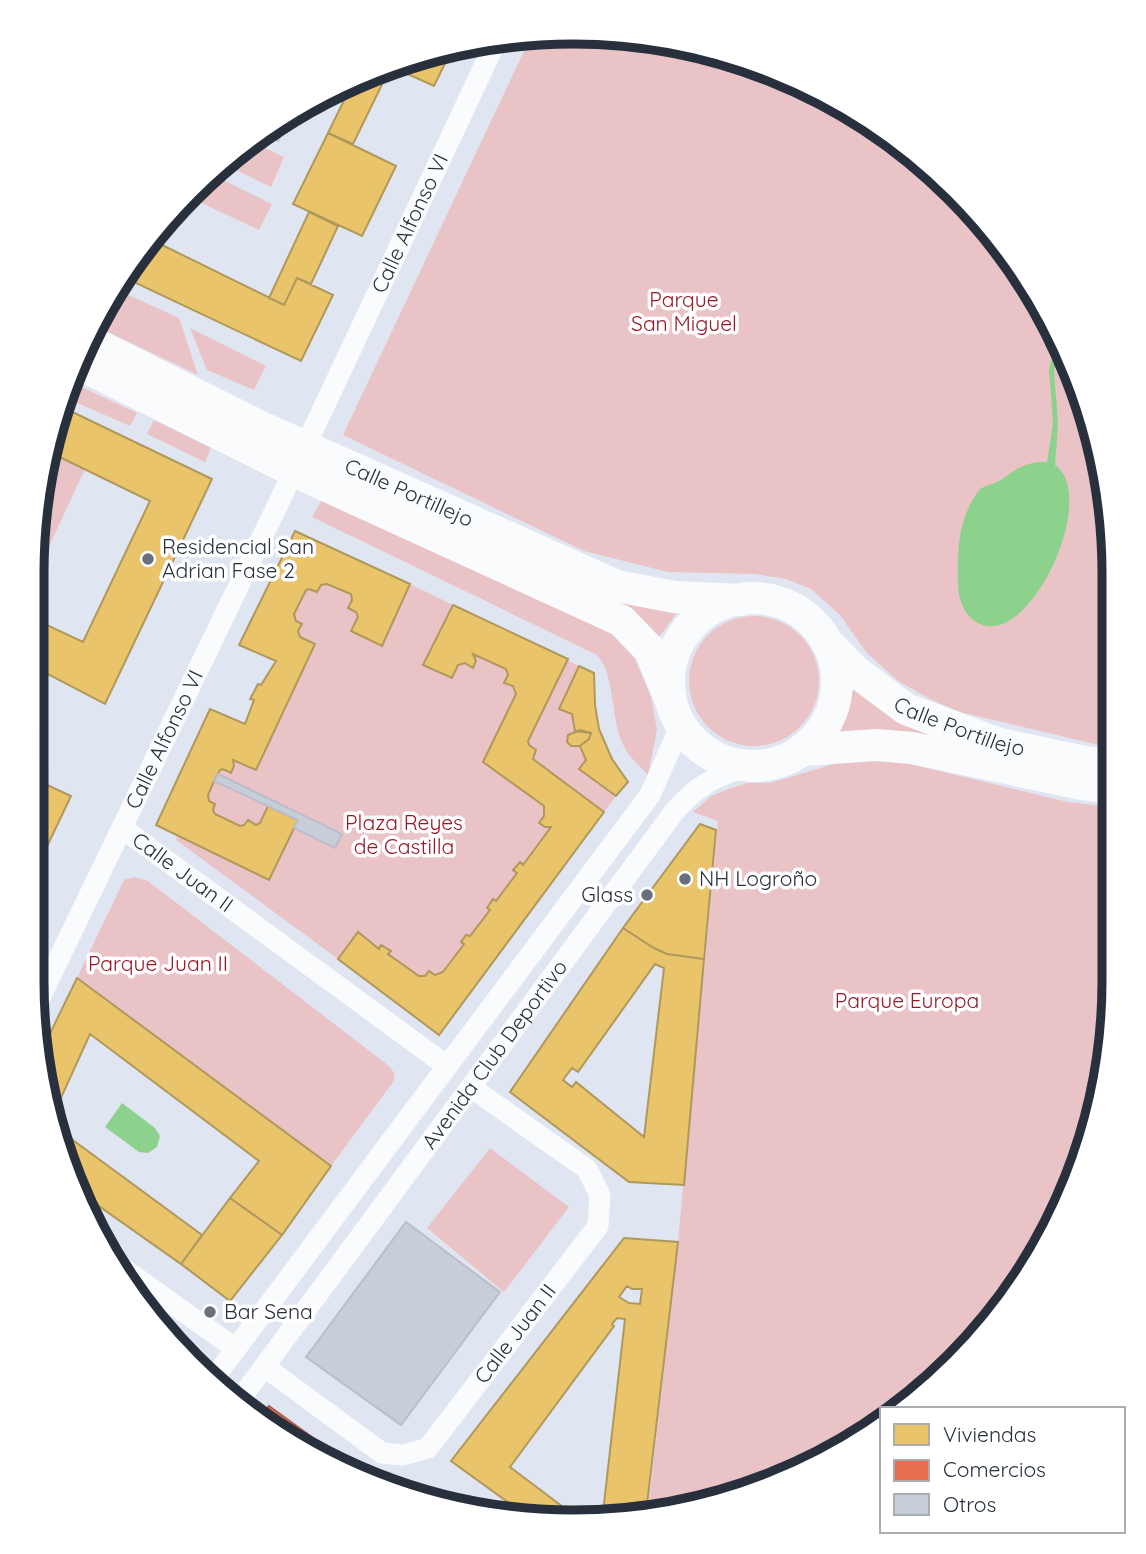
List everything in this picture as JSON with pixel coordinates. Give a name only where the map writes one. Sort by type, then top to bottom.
[{"type":"main road","name":"Calle Portillejo","points":[[96,345],[300,459],[622,621],[650,650],[669,696]]},
{"type":"main road","name":"Calle Portillejo","points":[[85,367],[300,459],[617,586],[674,597],[741,600]]},
{"type":"main road","points":[[767,598],[788,604],[802,612],[829,643],[836,671],[836,699],[823,729],[802,750],[764,766],[746,766],[707,751],[695,742],[681,725],[669,696],[671,666],[682,636],[710,610],[741,600],[767,598]]},
{"type":"main road","name":"Calle Portillejo","points":[[829,643],[855,671],[906,709],[996,743],[1102,764]]},
{"type":"main road","name":"Calle Portillejo","points":[[802,750],[877,745],[912,748],[1102,787]]},
{"type":"street","name":"Calle Alfonso VI","points":[[44,989],[300,459],[492,50]]},
{"type":"street","name":"Avenida Club Deportivo","points":[[218,1373],[650,795],[681,725]]},
{"type":"street","name":"Avenida Club Deportivo","points":[[243,1394],[682,803],[694,790],[746,766]]},
{"type":"street","name":"Calle Juan II","points":[[122,828],[447,1066]]},
{"type":"street","name":"Calle Juan II","points":[[265,1367],[382,1453],[403,1455],[428,1448],[598,1226],[600,1195],[587,1169],[472,1088]]},
{"type":"street","points":[[134,1276],[236,1349]]},
{"type":"street","name":"Avenida Club Deportivo","points":[[265,1367],[273,1300]]},
{"type":"green space","name":"Parque San Miguel","points":[[573,44],[642,48],[710,62],[776,84],[807,98],[867,133],[922,175],[971,224],[993,251],[1013,279],[1048,339],[1062,370],[1084,436],[1098,504],[1102,573],[1102,744],[960,712],[930,699],[898,681],[866,652],[840,615],[811,589],[786,579],[755,574],[668,572],[584,551],[343,435],[526,46]]},
{"type":"green space","points":[[261,146],[284,157],[271,187],[232,168]]},
{"type":"green space","points":[[220,179],[272,204],[259,230],[197,201]]},
{"type":"green space","points":[[124,293],[179,318],[198,375],[103,330]]},
{"type":"green space","points":[[190,328],[266,366],[254,390],[207,370]]},
{"type":"green space","points":[[78,386],[137,413],[130,426],[73,401]]},
{"type":"green space","points":[[154,420],[211,448],[205,462],[147,434]]},
{"type":"green space","points":[[57,456],[85,469],[44,556],[48,504]]},
{"type":"green space","points":[[326,492],[604,626],[635,659],[651,697],[657,730],[648,775],[628,753],[621,739],[608,675],[597,655],[312,517]]},
{"type":"green space","name":"Plaza Reyes de Castilla","points":[[327,584],[351,594],[358,617],[352,632],[382,646],[410,584],[453,605],[423,665],[452,678],[458,665],[465,663],[473,668],[473,654],[506,669],[508,675],[504,683],[513,686],[516,694],[483,762],[544,806],[544,816],[540,823],[551,827],[523,865],[520,862],[514,869],[517,873],[496,901],[493,899],[487,907],[490,910],[470,936],[466,935],[462,942],[464,944],[443,972],[435,975],[429,971],[425,976],[419,976],[388,954],[390,952],[379,949],[358,932],[338,959],[176,840],[177,836],[269,879],[298,820],[256,825],[248,820],[240,826],[215,814],[215,804],[209,801],[208,795],[220,770],[231,772],[233,760],[256,769],[315,645],[300,637],[298,631],[302,624],[296,621],[294,614],[306,590],[317,592],[321,585]]},
{"type":"green space","points":[[585,585],[681,607],[657,640]]},
{"type":"green space","points":[[754,616],[779,620],[800,635],[815,656],[819,681],[815,706],[800,727],[779,742],[754,746],[729,742],[708,727],[693,706],[689,681],[693,656],[708,635],[729,620]]},
{"type":"green space","points":[[567,660],[579,666],[560,709],[572,714],[575,731],[568,735],[567,742],[571,746],[580,746],[586,760],[579,769],[616,796],[604,812],[533,759],[536,750],[528,741]]},
{"type":"green space","points":[[853,689],[927,735],[838,732]]},
{"type":"green space","name":"Parque Europa","points":[[877,756],[1068,802],[1102,806],[1101,1016],[1098,1050],[1084,1118],[1062,1184],[1048,1215],[1013,1275],[971,1330],[922,1379],[887,1407],[880,1407],[880,1412],[867,1421],[807,1456],[743,1482],[649,1505],[678,1242],[718,821],[693,812],[711,796],[731,788],[747,783],[770,783],[837,763]]},
{"type":"green space","name":"Parque Juan II","points":[[134,877],[148,881],[389,1066],[395,1074],[393,1082],[331,1166],[77,978],[124,880]]},
{"type":"green space","points":[[490,1148],[569,1207],[504,1292],[427,1228]]},
{"type":"shaded area","points":[[1054,351],[1057,358],[1054,370],[1058,424],[1055,465],[1067,483],[1069,509],[1063,540],[1050,571],[1033,598],[1013,618],[992,626],[972,619],[961,602],[958,568],[961,532],[968,510],[980,489],[999,481],[1022,466],[1047,462],[1053,423],[1049,370]]},
{"type":"shaded area","points":[[122,1103],[155,1128],[160,1136],[157,1147],[148,1153],[139,1152],[105,1127]]},
{"type":"building: Viviendas","points":[[447,59],[434,86],[403,72]]},
{"type":"building: Viviendas","points":[[385,79],[353,144],[328,133],[347,94]]},
{"type":"building: Viviendas","points":[[328,133],[396,166],[362,236],[293,204]]},
{"type":"building: Viviendas","points":[[309,212],[338,226],[311,284],[297,278],[284,305],[269,298]]},
{"type":"building: Viviendas","points":[[159,244],[284,305],[297,278],[333,295],[301,361],[132,281]]},
{"type":"building: Viviendas","name":"Residencial San Adrian Fase 2","points":[[70,411],[212,479],[105,704],[44,672],[44,624],[83,642],[150,501],[57,456]]},
{"type":"building: Viviendas","points":[[295,531],[410,584],[382,646],[351,631],[358,617],[356,612],[348,608],[352,600],[351,594],[327,584],[321,585],[317,592],[306,590],[294,614],[296,621],[302,624],[298,631],[300,637],[315,644],[256,770],[233,760],[231,773],[220,770],[214,781],[208,795],[209,801],[215,804],[215,814],[240,826],[248,820],[256,825],[260,823],[268,806],[298,820],[269,880],[156,825],[210,709],[245,724],[254,700],[250,699],[276,661],[239,645]]},
{"type":"building: Viviendas","points":[[453,605],[568,659],[528,741],[536,750],[533,759],[604,812],[439,1035],[338,959],[358,932],[379,949],[381,945],[391,951],[388,954],[419,976],[425,976],[429,971],[435,975],[443,972],[464,944],[461,942],[466,935],[470,936],[490,910],[487,908],[493,899],[496,901],[517,873],[513,870],[520,862],[523,865],[551,827],[539,823],[544,816],[544,806],[483,762],[516,694],[513,686],[504,683],[508,675],[506,669],[473,654],[476,661],[473,668],[465,663],[458,665],[452,678],[423,665]]},
{"type":"building: Viviendas","points":[[579,666],[594,673],[599,729],[612,759],[628,782],[616,796],[579,769],[586,760],[580,746],[589,739],[591,733],[575,731],[572,714],[559,709]]},
{"type":"building: Viviendas","points":[[580,730],[591,733],[589,739],[580,746],[571,746],[567,742],[568,735]]},
{"type":"building: Viviendas","points":[[44,784],[71,796],[44,853]]},
{"type":"building: Viviendas","name":"NH Logroño","points":[[700,824],[716,830],[704,959],[667,954],[623,928]]},
{"type":"building: Viviendas","points":[[623,928],[667,954],[704,959],[684,1185],[629,1182],[510,1092]],"holes":[[[655,964],[664,968],[644,1137],[576,1082],[572,1087],[563,1080],[572,1068],[578,1072]]]},
{"type":"building: Viviendas","points":[[77,978],[331,1166],[282,1235],[230,1198],[259,1161],[90,1034],[59,1103],[47,1040]]},
{"type":"building: Viviendas","points":[[67,1136],[202,1235],[181,1264],[92,1201]]},
{"type":"building: Viviendas","points":[[230,1198],[282,1235],[230,1301],[181,1264]]},
{"type":"building: Viviendas","points":[[624,1238],[678,1242],[647,1505],[603,1509],[625,1319],[617,1318],[612,1324],[614,1326],[510,1467],[567,1510],[514,1507],[451,1461]],"holes":[[[627,1286],[642,1289],[640,1304],[629,1303],[619,1297]]]},
{"type":"building: Comercios","points":[[269,1406],[320,1443],[319,1445],[308,1439],[265,1411]]},
{"type":"building: Otros","points":[[283,131],[278,141],[272,138]]},
{"type":"building: Otros","points":[[218,774],[342,834],[335,848],[294,828],[298,820],[214,781]]},
{"type":"building: Otros","points":[[406,1222],[500,1292],[401,1425],[306,1357]]},
{"type":"place","name":"Residencial San Adrian Fase 2","points":[[148,559]]},
{"type":"place","name":"NH Logroño","points":[[685,879]]},
{"type":"place","name":"Glass","points":[[647,895]]},
{"type":"place","name":"Bar Sena","points":[[210,1312]]}]
